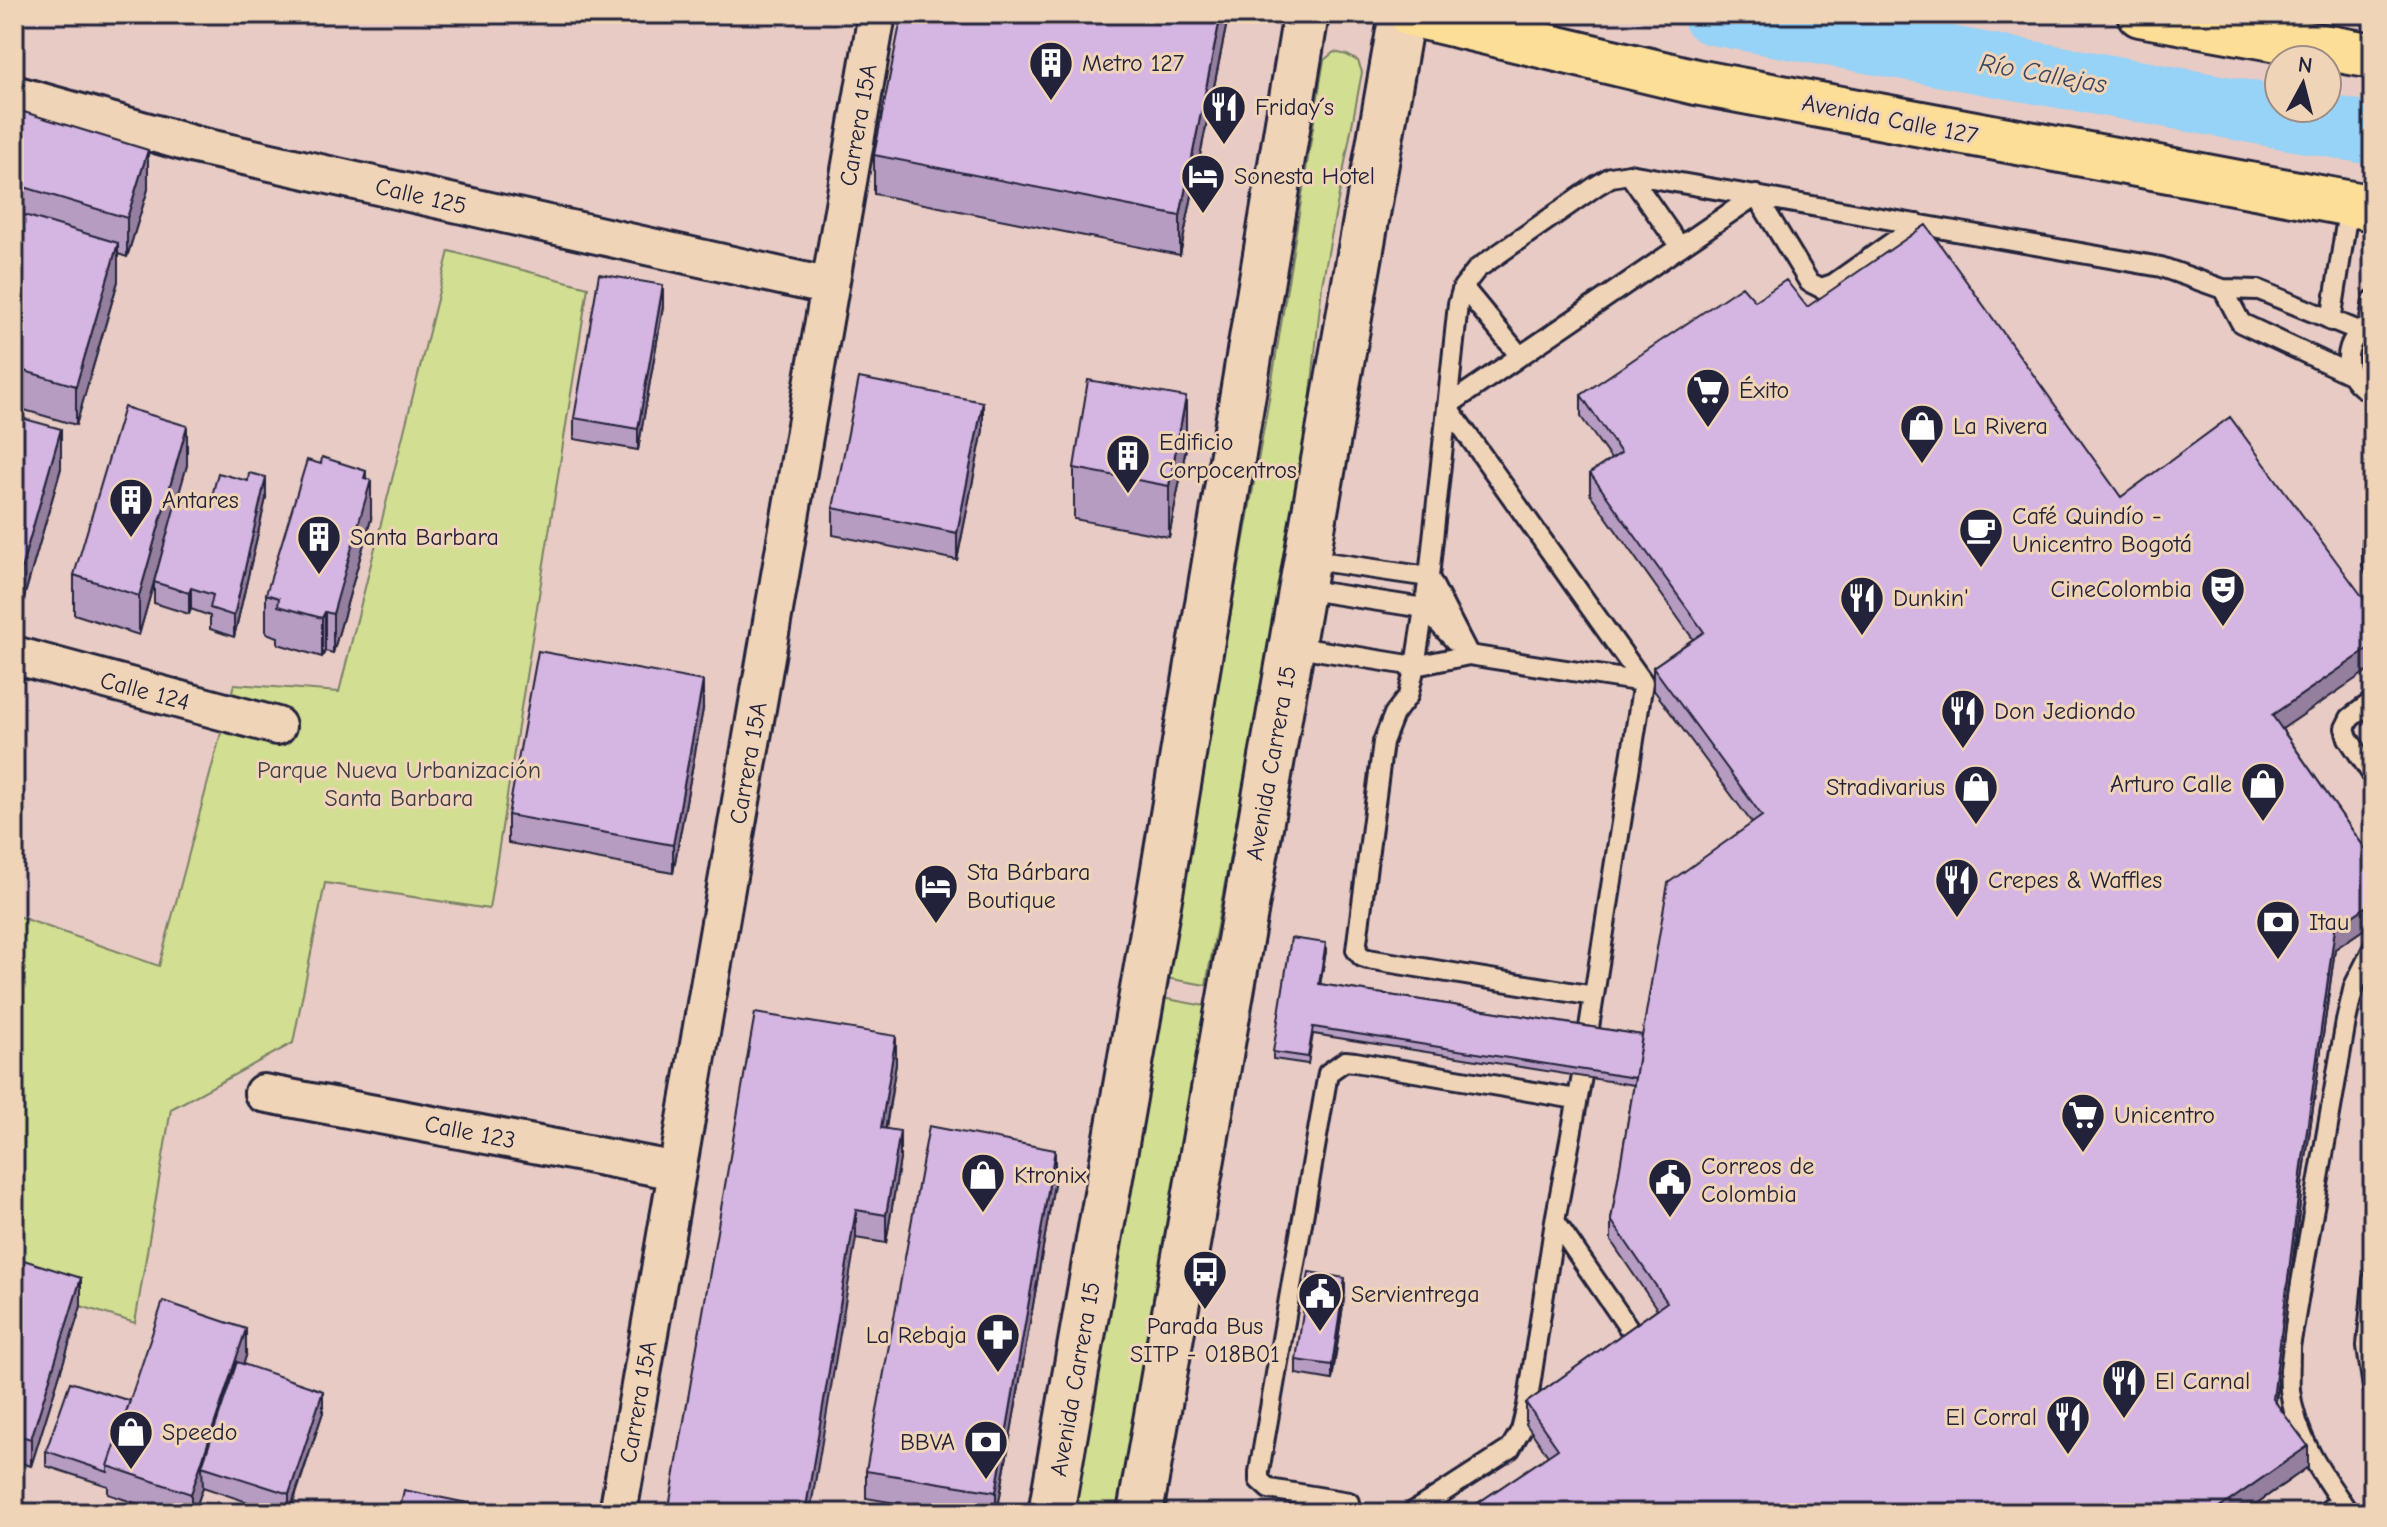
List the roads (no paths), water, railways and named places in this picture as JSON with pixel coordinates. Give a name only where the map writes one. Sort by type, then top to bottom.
[{"type":"main road","name":"Avenida Carrera 15","points":[[1051,1513],[1149,957],[1306,14]]},
{"type":"main road","name":"Avenida Carrera 15","points":[[1140,1513],[1402,14]]},
{"type":"main road","name":"Avenida Calle 127","points":[[1411,14],[1696,82],[2361,206]]},
{"type":"main road","points":[[2140,14],[2373,56]]},
{"type":"street","name":"Carrera 15A","points":[[618,1513],[830,287],[856,174],[877,14]]},
{"type":"street","name":"Calle 125","points":[[14,94],[195,145],[830,287]]},
{"type":"street","name":"Calle 124","points":[[14,655],[277,726]]},
{"type":"street","name":"Calle 123","points":[[263,1093],[677,1171]]},
{"type":"lane","points":[[1629,174],[1680,247]]},
{"type":"lane","points":[[1594,996],[1368,959],[1356,950],[1383,742],[1394,714],[1408,696],[1415,666],[1429,577],[1458,304],[1463,287],[1477,269],[1596,186],[1611,177],[1629,174],[2150,264],[2223,289],[2259,290],[2331,321],[2367,326]]},
{"type":"lane","points":[[1756,195],[1809,282],[1821,288],[1833,284],[1918,224]]},
{"type":"lane","points":[[1447,406],[1756,195]]},
{"type":"lane","points":[[2331,321],[2361,206]]},
{"type":"lane","points":[[1463,287],[1520,356]]},
{"type":"lane","points":[[2223,289],[2241,323],[2350,374],[2365,390],[2373,393]]},
{"type":"lane","points":[[2350,374],[2347,351],[2367,326],[2373,300]]},
{"type":"lane","points":[[1447,406],[1643,682],[1588,1034]]},
{"type":"lane","points":[[2373,536],[2373,565]]},
{"type":"lane","points":[[1304,574],[1429,577]]},
{"type":"lane","points":[[1304,574],[1424,608],[1469,655]]},
{"type":"lane","points":[[1429,577],[1469,655]]},
{"type":"lane","points":[[1291,646],[1415,666],[1469,655],[1643,682]]},
{"type":"lane","points":[[2373,701],[2350,718],[2345,728],[2348,738],[2373,776]]},
{"type":"lane","points":[[2324,1513],[2345,1507],[2305,1443],[2296,1418],[2290,1391],[2290,1347],[2346,1021],[2354,986],[2373,948]]},
{"type":"lane","points":[[1348,1508],[1269,1489],[1259,1480],[1328,1073],[1345,1061],[1355,1062],[1576,1099]]},
{"type":"lane","points":[[1411,1513],[1510,1449],[1521,1430],[1582,1076]]},
{"type":"lane","points":[[1555,1221],[1630,1330]]},
{"type":"lane","points":[[2373,1280],[2367,1346],[2373,1388]]},
{"type":"waterway","name":"Río Callejas","points":[[1713,14],[2373,134]]},
{"type":"place","name":"Metro 127","points":[[1051,102]]},
{"type":"place","name":"Friday´s","points":[[1224,146]]},
{"type":"place","name":"Sonesta Hotel","points":[[1203,215]]},
{"type":"place","name":"Éxito","points":[[1708,429]]},
{"type":"place","name":"La Rivera","points":[[1922,465]]},
{"type":"place","name":"Edificio Corpocentros","points":[[1128,495]]},
{"type":"place","name":"Antares","points":[[131,539]]},
{"type":"place","name":"Café Quindío - Unicentro Bogotá","points":[[1981,569]]},
{"type":"place","name":"Santa Barbara","points":[[319,576]]},
{"type":"place","name":"CineColombia","points":[[2223,628]]},
{"type":"place","name":"Dunkin'","points":[[1862,637]]},
{"type":"place","name":"Don Jediondo","points":[[1963,750]]},
{"type":"place","name":"Arturo Calle","points":[[2263,823]]},
{"type":"place","name":"Stradivarius","points":[[1976,826]]},
{"type":"place","name":"Crepes & Waffles","points":[[1957,919]]},
{"type":"place","name":"Sta Bárbara Boutique","points":[[936,925]]},
{"type":"place","name":"Itau","points":[[2278,961]]},
{"type":"place","name":"Unicentro","points":[[2083,1154]]},
{"type":"place","name":"Ktronix","points":[[983,1214]]},
{"type":"place","name":"Correos de Colombia","points":[[1670,1219]]},
{"type":"place","name":"Parada Bus SITP - 018B01","points":[[1205,1311]]},
{"type":"place","name":"Servientrega","points":[[1320,1333]]},
{"type":"place","name":"La Rebaja","points":[[998,1374]]},
{"type":"place","name":"El Carnal","points":[[2124,1420]]},
{"type":"place","name":"El Corral","points":[[2068,1456]]},
{"type":"place","name":"Speedo","points":[[131,1471]]},
{"type":"place","name":"BBVA","points":[[986,1481]]},
{"type":"park label","name":"Parque Nueva Urbanización Santa Barbara","points":[[399,784]]}]
